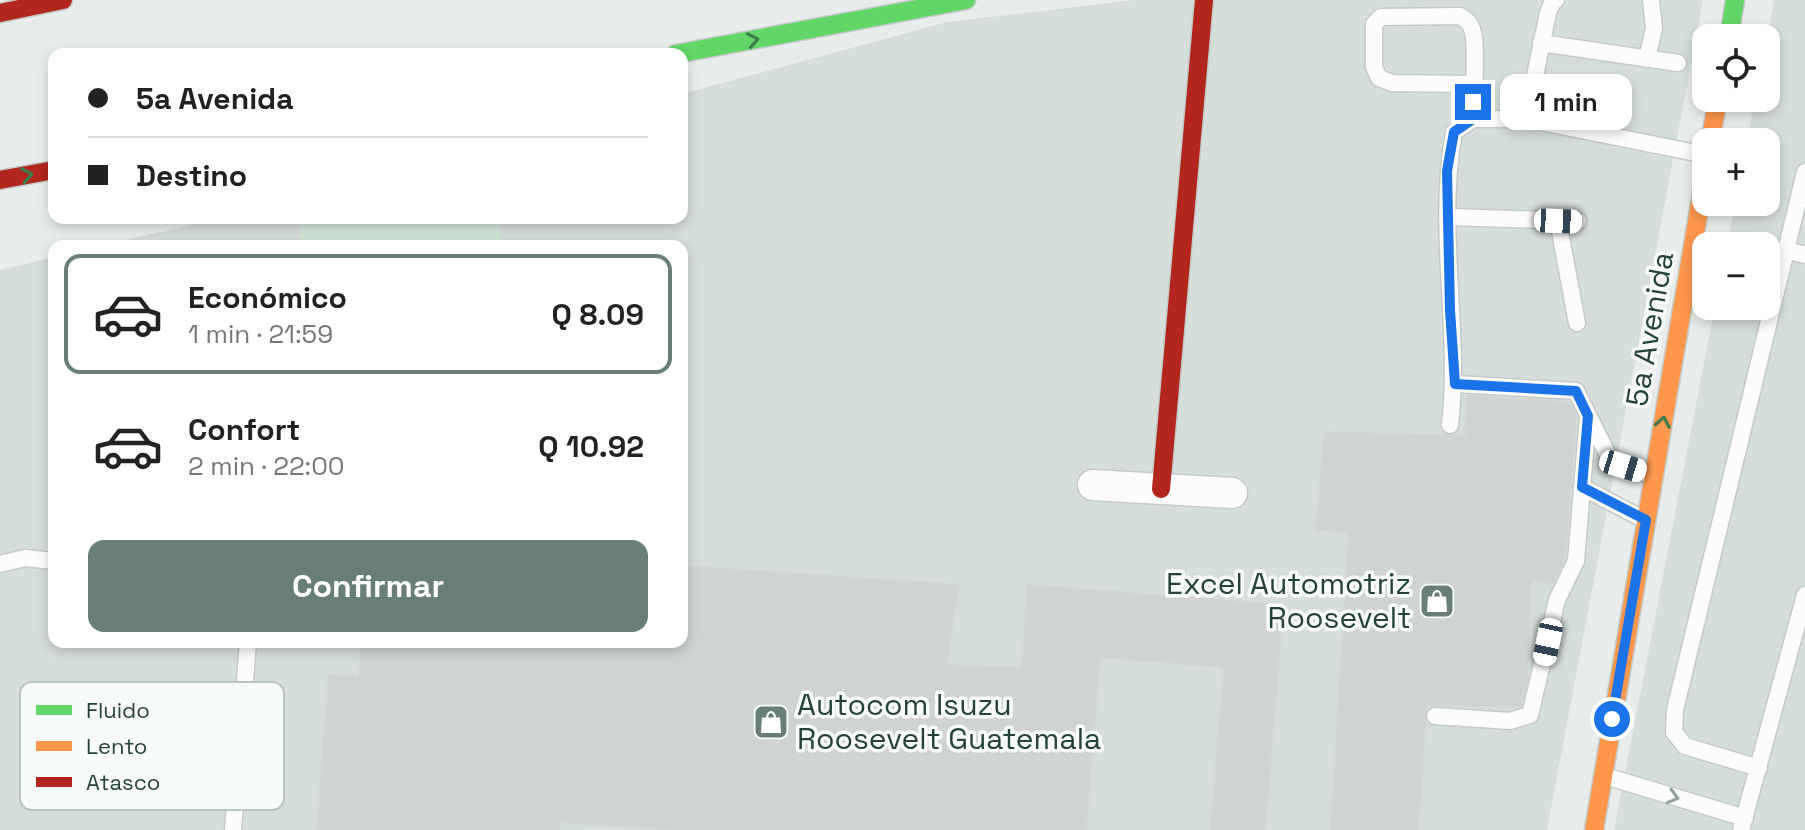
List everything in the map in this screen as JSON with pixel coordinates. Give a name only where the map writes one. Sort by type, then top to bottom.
[{"type":"street","points":[[0,13],[63,0]]},
{"type":"street","points":[[688,52],[966,0]]},
{"type":"street","points":[[1161,489],[1204,0]]},
{"type":"street","points":[[1731,24],[1735,0]]},
{"type":"street","points":[[0,180],[48,171]]},
{"type":"street","name":"5a Avenida","points":[[1594,828],[1698,216]]},
{"type":"street","points":[[1093,485],[1232,493]]},
{"type":"lane","points":[[1526,119],[1548,13],[1556,0]]},
{"type":"lane","points":[[1647,59],[1654,28],[1651,0]]},
{"type":"lane","points":[[1473,84],[1392,83],[1379,78],[1374,67],[1374,24],[1381,17],[1400,16],[1460,16],[1468,20],[1473,31],[1473,84],[1473,119]]},
{"type":"lane","points":[[1541,43],[1678,63]]},
{"type":"lane","points":[[1450,425],[1455,384],[1447,171],[1454,132],[1473,119],[1526,119],[1692,152]]},
{"type":"lane","points":[[1759,768],[1685,746],[1674,732],[1675,710],[1804,179]]},
{"type":"lane","points":[[1449,217],[1578,221]]},
{"type":"lane","points":[[1558,221],[1577,323]]},
{"type":"lane","points":[[1786,250],[1805,255]]},
{"type":"lane","points":[[1455,384],[1576,391],[1609,457],[1623,466],[1654,475]]},
{"type":"lane","points":[[1435,716],[1510,721],[1530,715],[1557,600],[1576,561],[1588,416]]},
{"type":"lane","points":[[1582,487],[1646,520]]},
{"type":"lane","points":[[0,564],[25,558],[48,560]]},
{"type":"lane","points":[[1603,775],[1743,824],[1805,595]]},
{"type":"lane","points":[[245,682],[248,648]]},
{"type":"lane","points":[[233,830],[235,810]]},
{"type":"lane","points":[[1594,828],[1614,830]]},
{"type":"shaded area","points":[[1134,0],[1703,0],[1698,24],[1692,24],[1692,59],[1547,830],[0,830],[0,270],[48,258],[48,648],[688,648],[688,240],[502,240],[498,224],[688,224],[688,92],[947,22]]},
{"type":"shaded area","points":[[1774,0],[1805,0],[1805,830],[1614,830],[1712,320],[1780,320],[1780,232],[1730,232],[1732,216],[1780,216],[1780,128],[1750,128],[1752,112],[1780,112],[1780,24],[1770,24]]},
{"type":"shaded area","points":[[194,224],[302,224],[300,240],[126,240]]},
{"type":"green space","points":[[302,224],[498,224],[502,240],[300,240]]},
{"type":"building","name":"Excel Automotriz Roosevelt","points":[[1467,396],[1569,402],[1576,415],[1565,558],[1553,583],[1531,581],[1527,681],[1521,706],[1426,705],[1418,830],[1331,830],[1349,533],[1316,529],[1325,432],[1466,436]]},
{"type":"building","points":[[688,566],[959,585],[946,665],[1022,668],[1028,585],[1283,605],[1265,830],[1211,830],[1224,667],[1100,657],[1086,830],[681,830],[559,822],[559,830],[317,830],[329,675],[359,677],[361,648],[688,648]]},
{"type":"traffic: fast","points":[[688,52],[966,0]]},
{"type":"traffic: fast","points":[[1731,24],[1735,0]]},
{"type":"traffic: slow","points":[[1713,128],[1715,112]]},
{"type":"traffic: slow","points":[[1594,830],[1698,216]]},
{"type":"traffic: jam","points":[[0,13],[63,0]]},
{"type":"traffic: jam","points":[[1161,489],[1204,0]]},
{"type":"traffic: jam","points":[[0,180],[48,171]]},
{"type":"place","name":"Excel Automotriz Roosevelt","points":[[1437,601]]},
{"type":"place","name":"Autocom Isuzu Roosevelt Guatemala","points":[[771,722]]},
{"type":"route","points":[[1473,102],[1473,119],[1454,132],[1447,171],[1455,384],[1576,391],[1588,416],[1582,487],[1646,520],[1612,719]]}]
